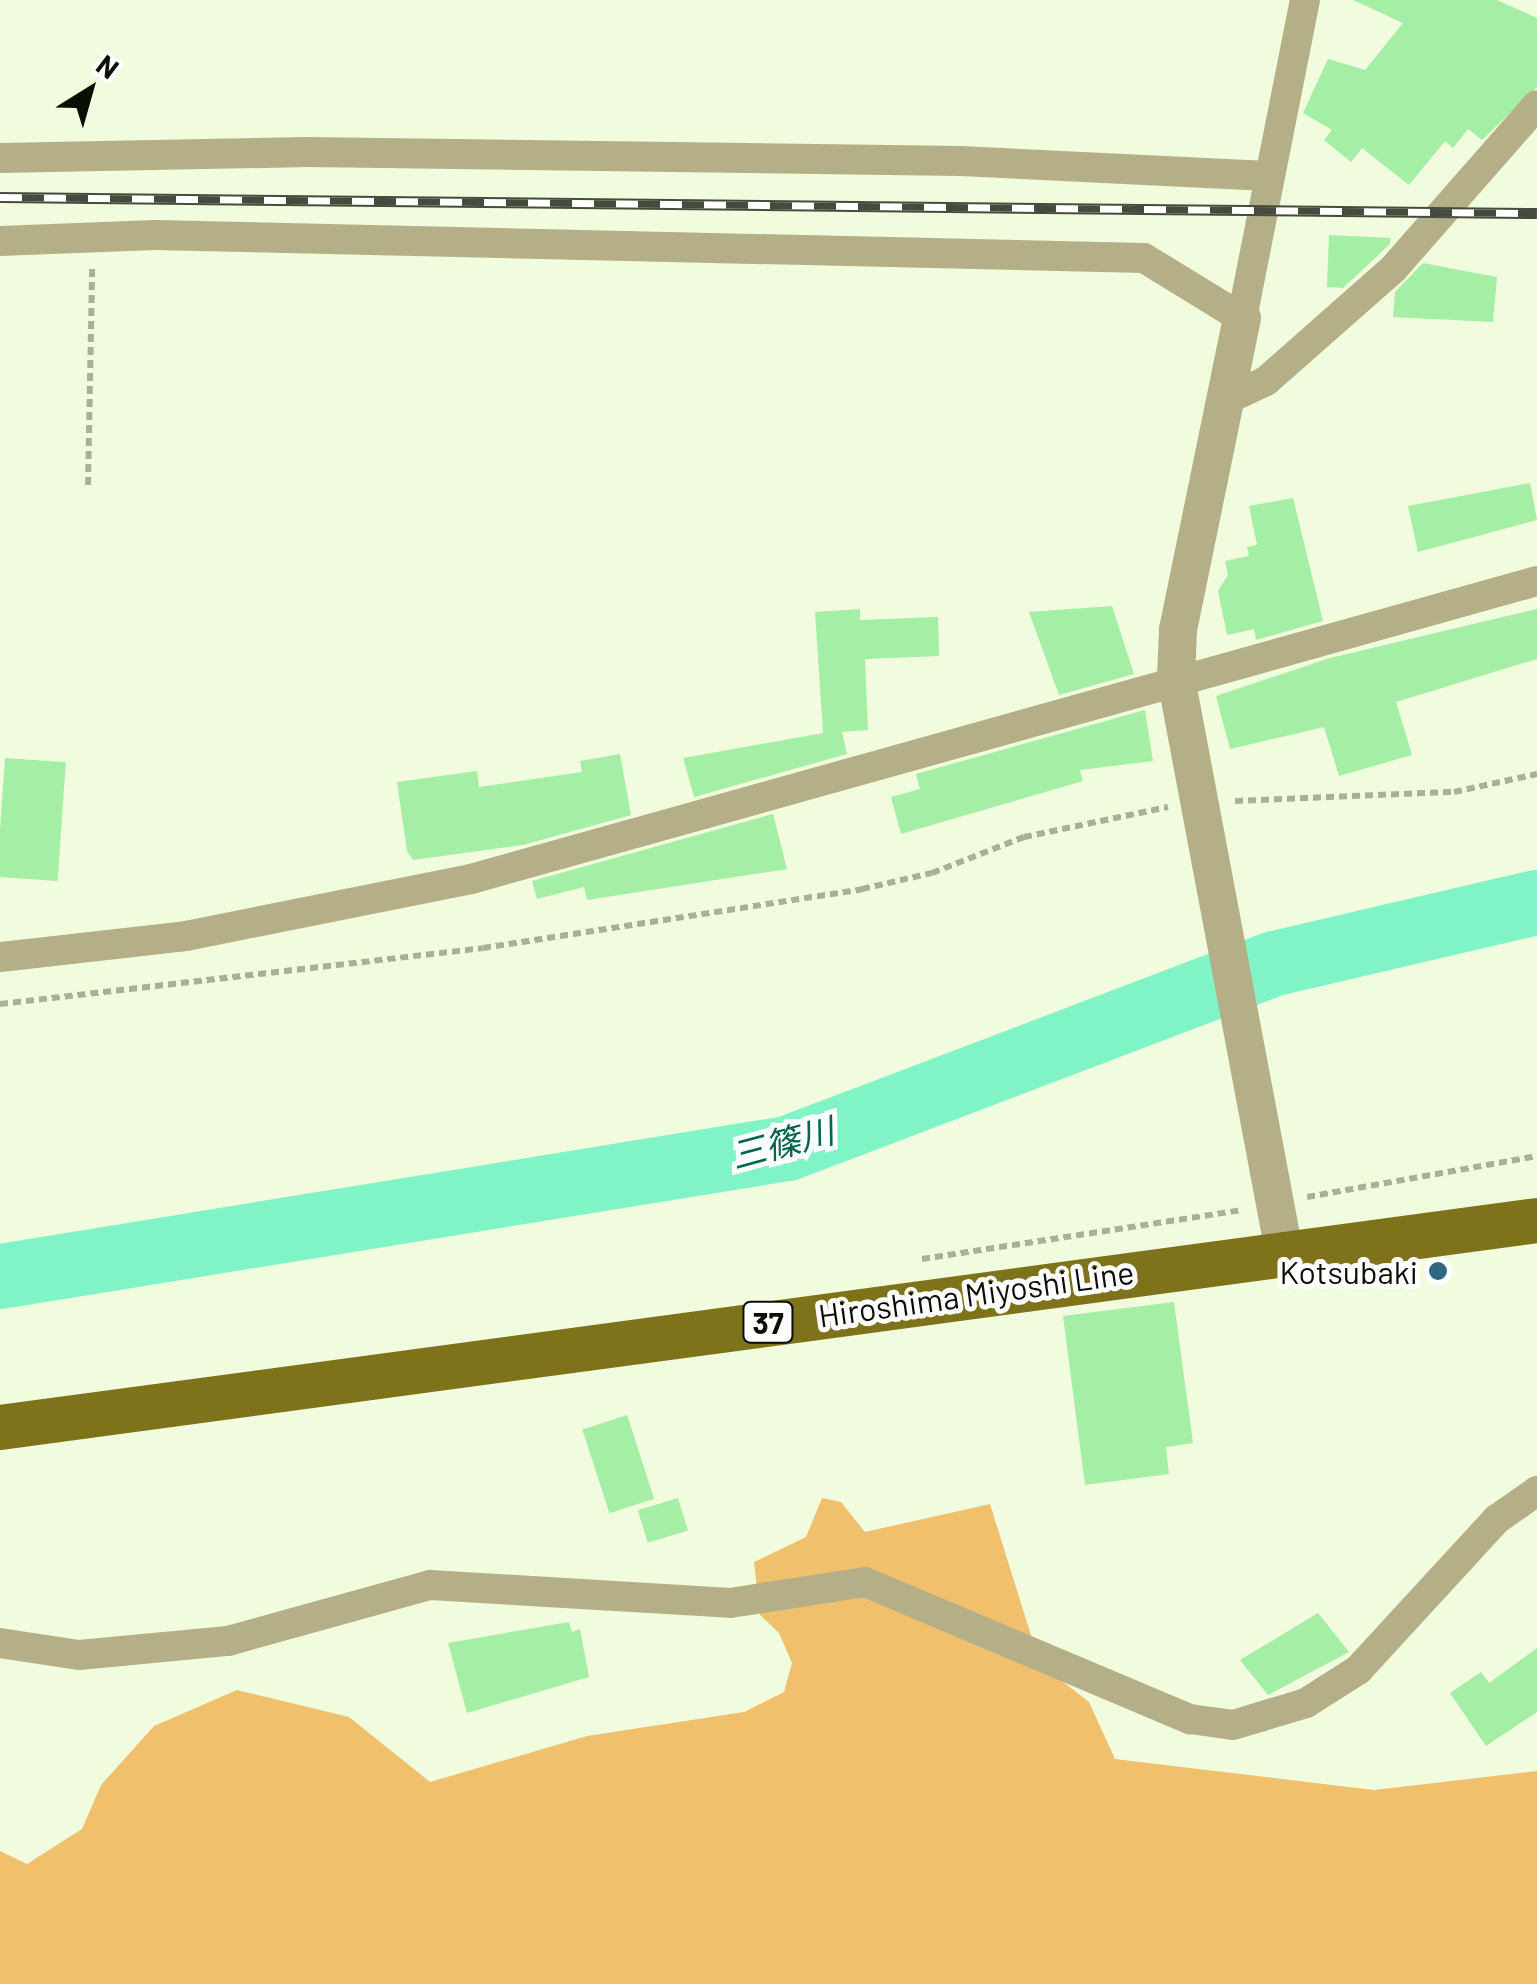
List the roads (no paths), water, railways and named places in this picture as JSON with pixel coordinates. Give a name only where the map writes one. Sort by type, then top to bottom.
[{"type":"main road","name":"Hiroshima Miyoshi Line","points":[[0,1427],[1284,1251],[1537,1220]]},
{"type":"street","points":[[1284,1251],[1176,678],[1178,630],[1228,399],[1304,0]]},
{"type":"street","points":[[1228,399],[1266,381],[1393,269],[1537,105]]},
{"type":"street","points":[[0,158],[308,152],[960,161],[1268,176]]},
{"type":"street","points":[[0,241],[92,237],[1144,258],[1242,318]]},
{"type":"street","points":[[0,957],[186,936],[472,880],[1176,678],[1537,581]]},
{"type":"street","points":[[0,1643],[80,1654],[228,1642],[430,1585],[730,1603],[864,1582],[1190,1719],[1233,1725],[1306,1704],[1358,1670],[1497,1518],[1537,1490]]},
{"type":"waterway","name":"三篠川","points":[[0,1276],[787,1148],[1274,963],[1537,902]]},
{"type":"railway","points":[[0,197],[1537,213]]},
{"type":"place","name":"Kotsubaki","points":[[1438,1271]]}]
